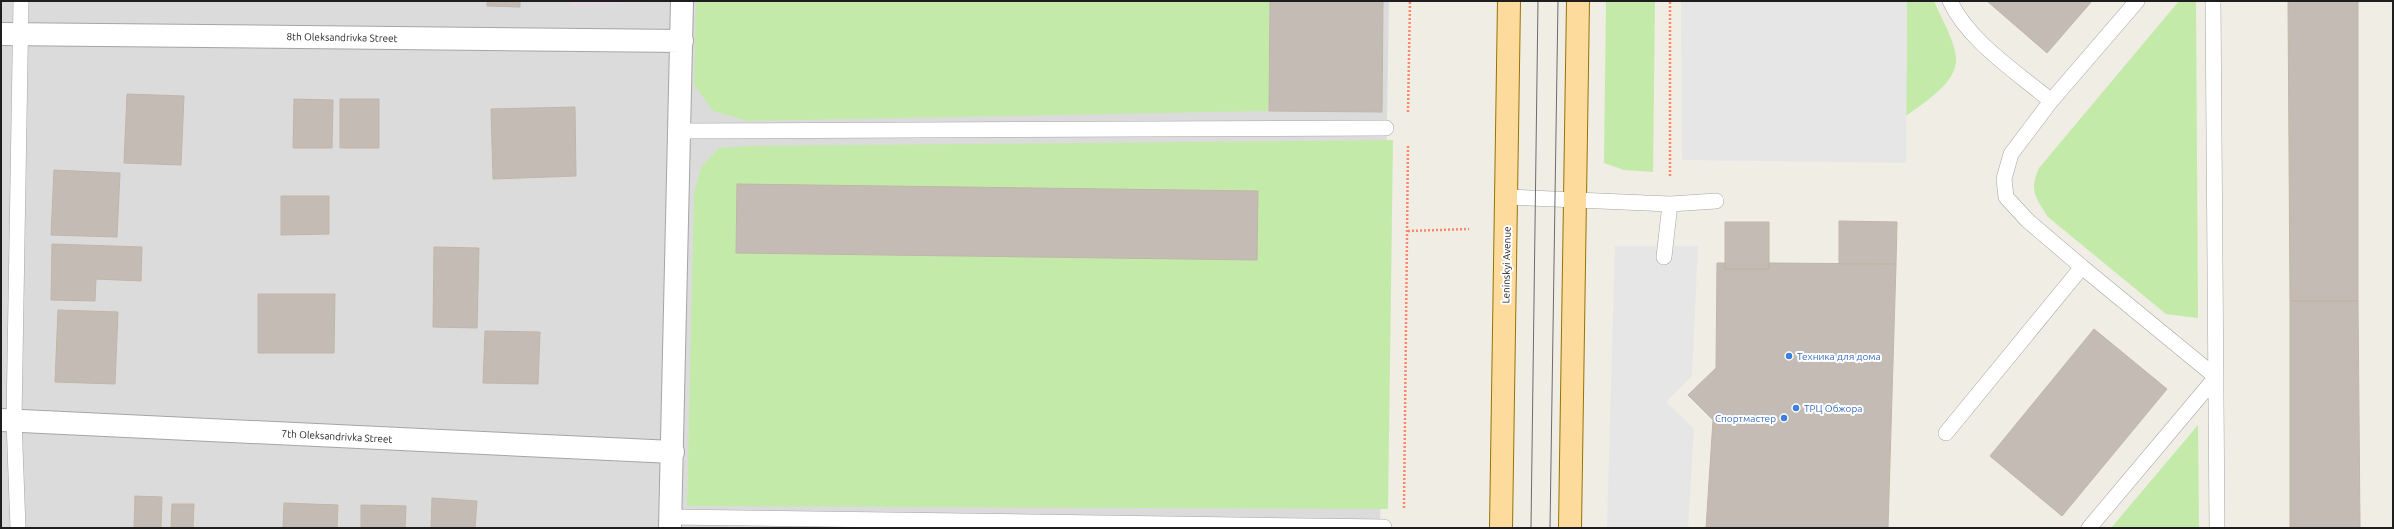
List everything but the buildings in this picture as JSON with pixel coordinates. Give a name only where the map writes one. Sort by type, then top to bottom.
[{"type":"main road","name":"Leninskyi Avenue","points":[[1501,528],[1509,1]]},
{"type":"main road","points":[[1570,528],[1578,1]]},
{"type":"street","points":[[671,523],[682,1]]},
{"type":"street","name":"8th Oleksandrivka Street","points":[[11,34],[682,41]]},
{"type":"street","name":"7th Oleksandrivka Street","points":[[8,420],[673,452]]},
{"type":"lane","points":[[18,528],[8,420],[11,34],[20,1]]},
{"type":"lane","points":[[1950,1],[1957,17],[1979,40],[2051,101]]},
{"type":"lane","points":[[2137,1],[2051,101],[2011,154],[2004,179],[2006,197],[2027,220],[2216,377]]},
{"type":"lane","points":[[2213,1],[2217,528]]},
{"type":"lane","points":[[680,131],[1386,128]]},
{"type":"lane","points":[[1507,197],[1670,204],[1716,201]]},
{"type":"lane","points":[[1664,257],[1670,204]]},
{"type":"lane","points":[[1946,433],[2082,267]]},
{"type":"lane","points":[[2089,528],[2216,377]]},
{"type":"lane","points":[[671,523],[1384,527]]},
{"type":"path","points":[[1408,120],[1410,1]]},
{"type":"path","points":[[1670,1],[1670,204]]},
{"type":"path","points":[[1404,511],[1408,144]]},
{"type":"path","points":[[1408,231],[1469,229]]},
{"type":"shaded area","points":[[1,1],[1389,1],[1380,528],[1,528]]},
{"type":"shaded area","points":[[571,1],[669,1],[571,6]]},
{"type":"shaded area","points":[[1681,1],[1907,1],[1906,163],[1682,160]]},
{"type":"shaded area","points":[[1615,246],[1698,246],[1692,376],[1666,402],[1694,429],[1688,528],[1607,528]]},
{"type":"green space","points":[[696,1],[1270,1],[1269,111],[748,121],[713,111],[694,85]]},
{"type":"green space","points":[[1606,1],[1655,1],[1653,172],[1624,170],[1604,163]]},
{"type":"green space","points":[[1907,1],[1934,1],[1950,35],[1956,56],[1952,74],[1946,83],[1931,98],[1906,116]]},
{"type":"green space","points":[[2179,1],[2196,1],[2198,318],[2166,314],[2048,217],[2037,199],[2034,188],[2034,183],[2039,168]]},
{"type":"green space","points":[[1393,140],[1388,509],[687,506],[694,194],[701,167],[719,148],[748,146]]},
{"type":"green space","points":[[2198,425],[2199,528],[2111,528]]},
{"type":"tram line","points":[[1531,528],[1538,1]]},
{"type":"tram line","points":[[1550,528],[1558,1]]},
{"type":"place","name":"Техника для дома","points":[[1789,356]]},
{"type":"place","name":"ТРЦ Обжора","points":[[1796,408]]},
{"type":"place","name":"Спортмастер","points":[[1784,418]]}]
